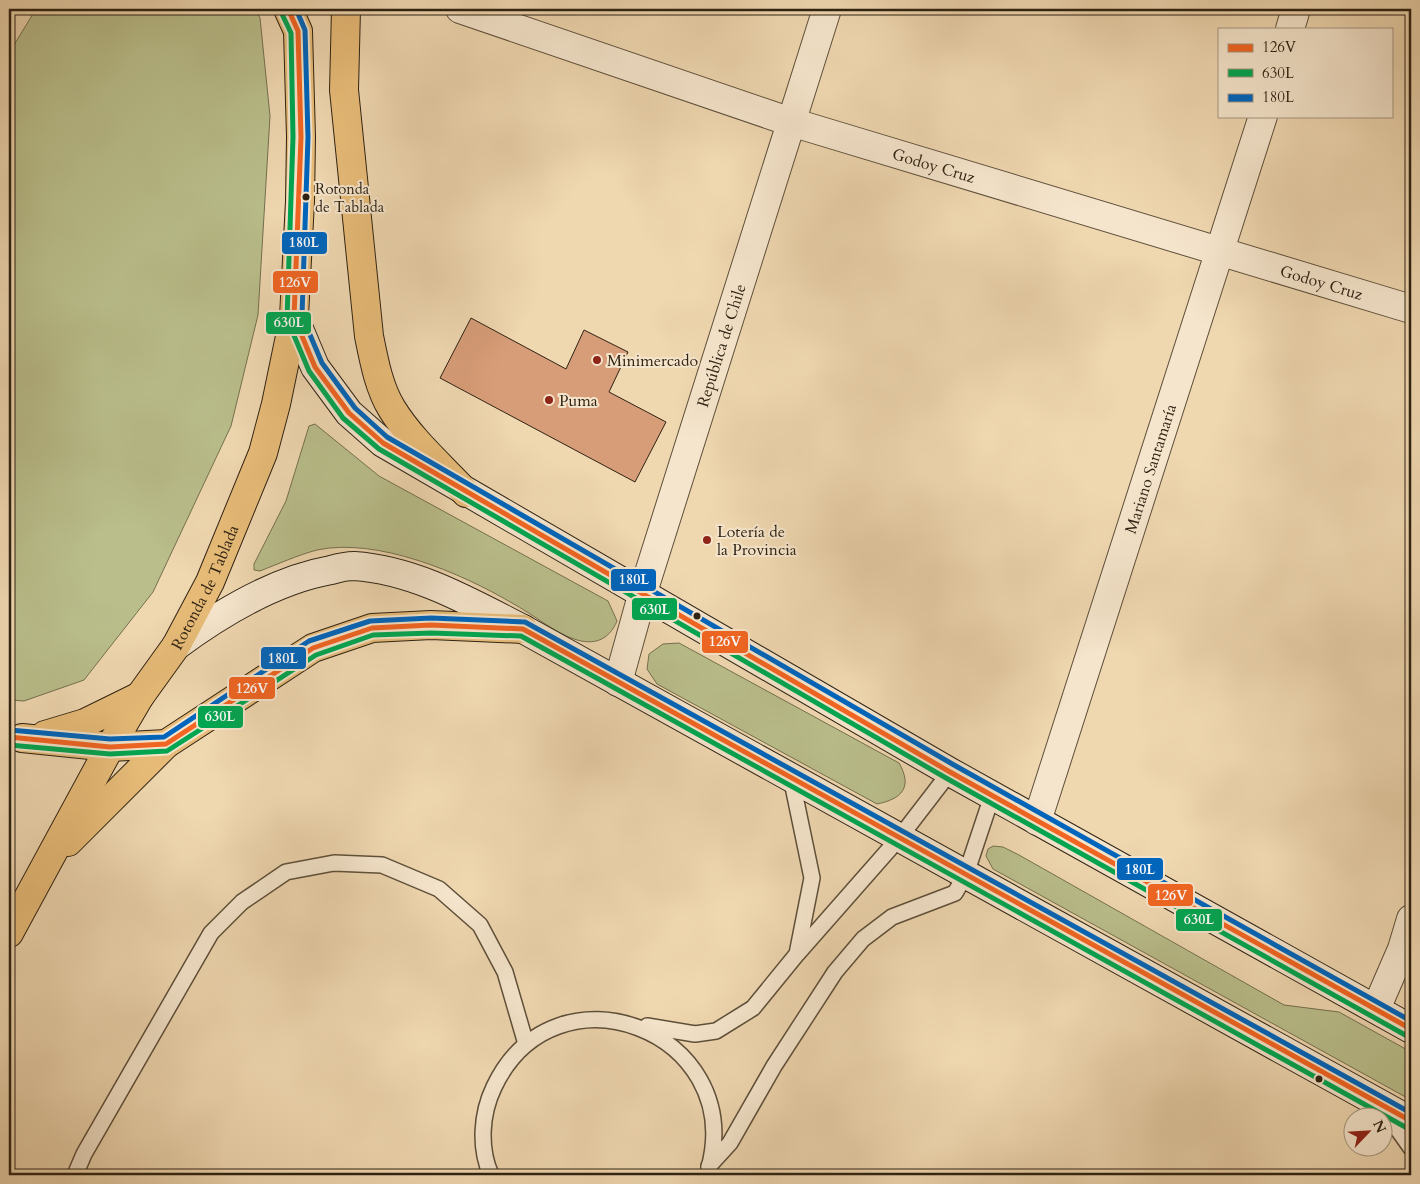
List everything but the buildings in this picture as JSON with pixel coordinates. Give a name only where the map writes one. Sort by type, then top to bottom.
[{"type":"main road","points":[[346,9],[344,90],[369,336],[377,375],[392,409],[414,437],[466,493]]},
{"type":"main road","name":"Godoy Cruz","points":[[460,9],[791,122],[1411,309]]},
{"type":"main road","name":"República de Chile","points":[[618,682],[643,592],[827,9]]},
{"type":"main road","points":[[1290,28],[1296,9]]},
{"type":"main road","name":"Rotonda de Tablada","points":[[15,738],[54,733],[85,723],[140,696],[176,646],[210,582],[263,453],[276,404],[294,317],[300,201],[296,16]]},
{"type":"main road","name":"Mariano Santamaría","points":[[1038,821],[1262,118]]},
{"type":"main road","points":[[294,317],[315,367],[349,412],[383,443],[466,493],[643,592],[992,796],[1411,1029]]},
{"type":"main road","points":[[176,646],[208,622],[251,599],[308,574],[352,566],[393,573],[436,586],[523,629],[1314,1065],[1411,1121]]},
{"type":"main road","points":[[46,864],[166,744],[313,648],[372,628],[431,625],[523,629]]},
{"type":"main road","points":[[9,933],[110,747],[140,696]]},
{"type":"main road","points":[[15,738],[110,747],[166,744]]},
{"type":"main road","points":[[1376,1009],[1402,949],[1411,919]]},
{"type":"lane","points":[[491,1175],[487,1167],[482,1133],[488,1099],[502,1069],[526,1044],[560,1025],[597,1018],[695,1034],[716,1031],[753,1008],[900,837],[950,772]]},
{"type":"lane","points":[[791,777],[812,878],[798,954]]},
{"type":"lane","points":[[707,1171],[730,1143],[774,1066],[836,972],[862,939],[892,917],[955,893],[966,874],[992,796]]},
{"type":"lane","points":[[75,1175],[84,1154],[212,933],[242,902],[286,872],[334,863],[382,866],[439,889],[480,925],[505,972],[526,1044]]},
{"type":"lane","points":[[636,1025],[666,1041],[691,1066],[708,1097],[713,1132],[707,1171]]},
{"type":"lane","points":[[1380,1104],[1411,1148]]},
{"type":"path","points":[[9,1089],[10,1082]]},
{"type":"green space","points":[[36,9],[255,9],[260,18],[270,116],[258,315],[231,426],[153,592],[84,680],[24,701],[9,700],[9,53]]},
{"type":"green space","points":[[315,424],[379,476],[608,601],[617,621],[614,628],[600,640],[588,642],[574,639],[468,580],[418,560],[392,553],[341,547],[317,550],[260,571],[254,570],[254,564],[286,501],[309,426]]},
{"type":"green space","points":[[679,643],[899,763],[905,779],[903,791],[893,799],[877,804],[657,684],[647,669],[649,654],[663,644]]},
{"type":"green space","points":[[993,846],[1003,847],[1019,855],[1284,1005],[1339,1012],[1411,1052],[1411,1100],[993,869],[986,856],[988,849]]},
{"type":"transit line","name":"126V","points":[[288,9],[298,31],[301,137],[294,317],[315,367],[349,413],[383,443],[950,772],[1411,1029]]},
{"type":"transit line","name":"180L","points":[[296,9],[305,30],[308,137],[302,316],[322,363],[355,408],[387,437],[954,765],[1411,1021]]},
{"type":"transit line","name":"630L","points":[[281,12],[291,33],[293,137],[287,319],[309,371],[343,418],[379,449],[946,778],[1407,1036]]},
{"type":"transit line","name":"180L","points":[[10,730],[110,739],[164,737],[309,641],[370,621],[431,618],[525,622],[1411,1113]]},
{"type":"transit line","name":"126V","points":[[9,737],[110,747],[166,744],[313,648],[372,628],[431,625],[523,629],[1411,1121]]},
{"type":"transit line","name":"630L","points":[[9,745],[110,754],[167,751],[316,655],[373,635],[431,633],[521,636],[1407,1128]]},
{"type":"place","name":"Rotonda de Tablada","points":[[306,197]]},
{"type":"place","name":"Minimercado","points":[[597,360]]},
{"type":"place","name":"Puma","points":[[549,400]]},
{"type":"place","name":"Lotería de la Provincia","points":[[707,540]]}]
